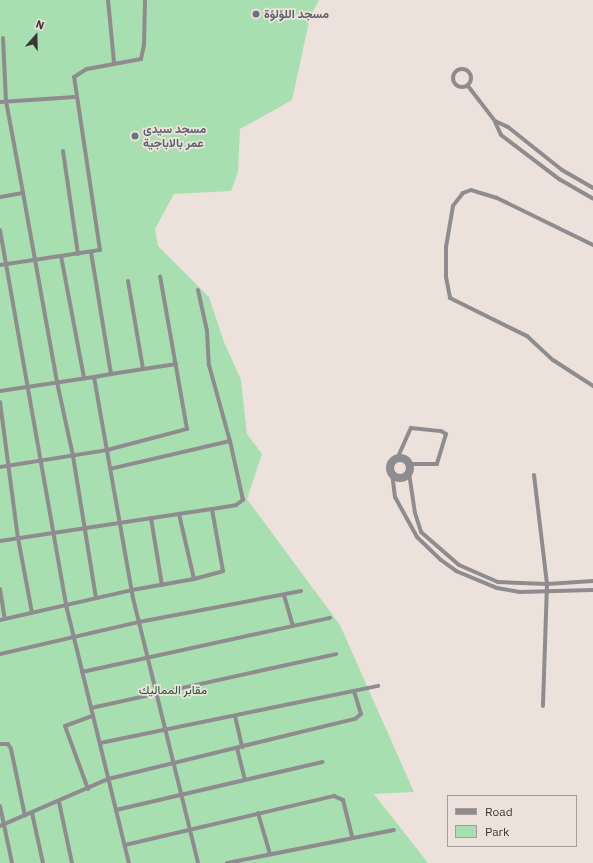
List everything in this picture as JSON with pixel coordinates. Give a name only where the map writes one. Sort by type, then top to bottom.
[{"type":"street","points":[[397,459],[404,459],[409,464],[408,473],[400,478],[392,472],[391,466],[397,459]]},
{"type":"lane","points":[[108,0],[114,62]]},
{"type":"lane","points":[[0,265],[100,250],[101,245],[75,97],[74,77],[78,72],[114,62],[138,60],[143,56],[145,0]]},
{"type":"lane","points":[[3,38],[6,101],[57,382],[73,456],[86,528],[96,598]]},
{"type":"lane","points":[[468,86],[470,74],[460,69],[454,73],[453,82],[468,86],[495,121],[501,135],[546,168],[593,199]]},
{"type":"lane","points":[[0,102],[75,97]]},
{"type":"lane","points":[[495,121],[508,127],[552,163],[593,188]]},
{"type":"lane","points":[[63,151],[78,254]]},
{"type":"lane","points":[[546,168],[552,163]]},
{"type":"lane","points":[[593,245],[497,198],[471,190],[463,193],[453,206],[446,255],[447,291],[450,298],[527,336],[553,360],[593,386]]},
{"type":"lane","points":[[0,197],[23,193]]},
{"type":"lane","points":[[0,230],[29,386],[66,605],[129,862],[124,863]]},
{"type":"lane","points":[[91,252],[111,374]]},
{"type":"lane","points":[[61,256],[84,378]]},
{"type":"lane","points":[[0,467],[107,450],[187,429],[160,276]]},
{"type":"lane","points":[[128,282],[143,369]]},
{"type":"lane","points":[[0,540],[212,509],[236,505],[243,500],[230,441],[209,365],[206,331],[198,290]]},
{"type":"lane","points":[[0,391],[176,364]]},
{"type":"lane","points":[[94,377],[132,590],[198,863]]},
{"type":"lane","points":[[0,402],[18,538],[32,612]]},
{"type":"lane","points":[[397,459],[411,428],[441,431],[446,434],[438,464],[409,464]]},
{"type":"lane","points":[[110,469],[230,441]]},
{"type":"lane","points":[[392,472],[395,497],[418,537],[441,560],[471,578],[497,588],[547,593],[593,590]]},
{"type":"lane","points":[[408,473],[415,513],[421,532],[447,557],[474,573],[498,582],[547,584],[593,581]]},
{"type":"lane","points":[[534,475],[547,584],[543,706]]},
{"type":"lane","points":[[0,589],[2,619],[132,590],[194,579],[223,571],[212,509]]},
{"type":"lane","points":[[179,514],[194,579]]},
{"type":"lane","points":[[151,518],[162,585]]},
{"type":"lane","points":[[0,654],[139,622],[302,591]]},
{"type":"lane","points":[[284,595],[293,626]]},
{"type":"lane","points":[[82,672],[330,618]]},
{"type":"lane","points":[[91,708],[336,654]]},
{"type":"lane","points":[[100,743],[378,686]]},
{"type":"lane","points":[[2,825],[88,789],[108,779],[355,719],[361,714],[354,691]]},
{"type":"lane","points":[[88,789],[64,726],[93,716]]},
{"type":"lane","points":[[235,716],[245,780]]},
{"type":"lane","points":[[0,744],[8,744],[11,749],[25,816]]},
{"type":"lane","points":[[116,810],[323,762]]},
{"type":"lane","points":[[125,845],[258,813],[339,796],[343,800],[352,836]]},
{"type":"lane","points":[[58,802],[72,863]]},
{"type":"lane","points":[[0,806],[2,825],[12,863]]},
{"type":"lane","points":[[32,813],[43,863]]},
{"type":"lane","points":[[258,813],[270,854]]},
{"type":"lane","points":[[227,863],[352,836],[394,830]]},
{"type":"green space","name":"مقابر المماليك","points":[[0,0],[319,0],[310,17],[292,100],[240,129],[238,172],[231,191],[174,194],[155,229],[158,246],[209,297],[224,342],[241,380],[247,434],[262,454],[247,499],[340,625],[414,792],[374,794],[428,863],[0,863]]},
{"type":"place","name":"مسجد اللؤلؤة","points":[[256,14]]},
{"type":"place","name":"مسجد سيدى عمر بالاباجية","points":[[135,136]]}]
